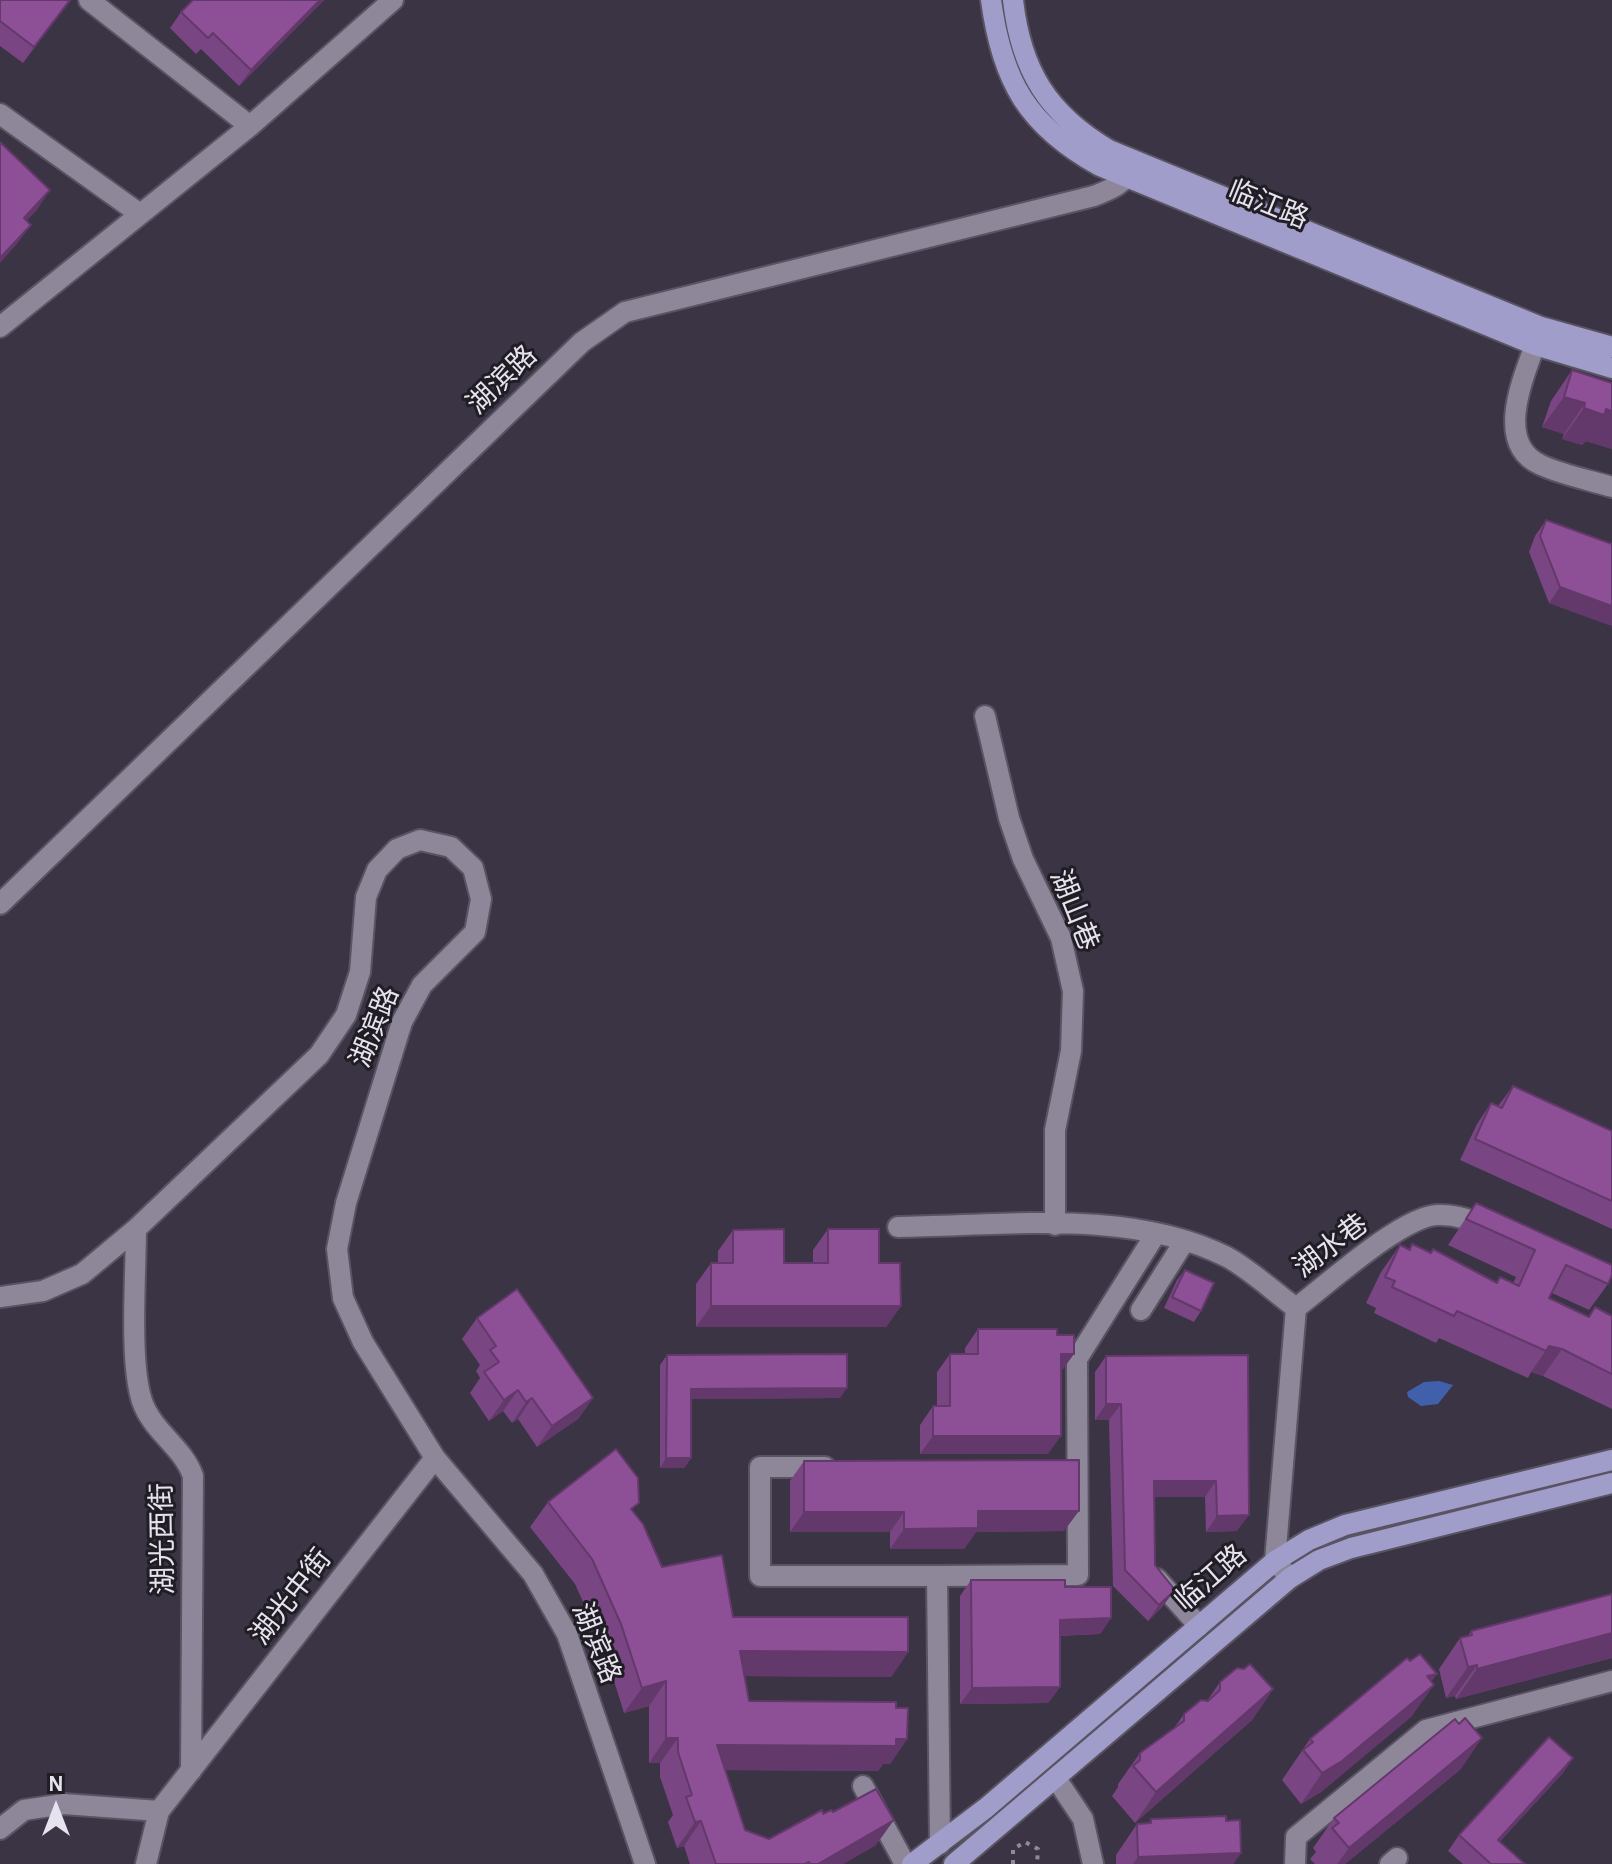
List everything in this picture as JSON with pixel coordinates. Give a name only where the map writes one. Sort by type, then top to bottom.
[{"type":"main road","name":"临江路","points":[[991,0],[1001,55],[1025,106],[1069,148],[1132,169],[1612,368]]},
{"type":"main road","name":"临江路","points":[[1013,0],[1023,49],[1035,80],[1053,108],[1078,132],[1132,169]]},
{"type":"main road","name":"临江路","points":[[1538,336],[1612,347]]},
{"type":"main road","name":"临江路","points":[[912,1864],[946,1839],[1275,1561],[1309,1540],[1345,1525],[1612,1460]]},
{"type":"main road","name":"临江路","points":[[965,1861],[1290,1578],[1319,1560],[1351,1548],[1612,1483]]},
{"type":"street","points":[[89,0],[250,126]]},
{"type":"street","points":[[0,327],[250,126],[393,0]]},
{"type":"street","points":[[0,114],[140,214]]},
{"type":"street","name":"湖滨路","points":[[0,904],[582,342],[625,312],[1094,196],[1114,188],[1132,169]]},
{"type":"street","points":[[1538,336],[1515,411],[1518,441],[1526,455],[1539,464],[1612,487]]},
{"type":"street","name":"湖山巷","points":[[985,716],[1009,818],[1023,859],[1061,938],[1073,991],[1071,1051],[1055,1130],[1055,1225]]},
{"type":"street","name":"湖滨路","points":[[0,1297],[43,1291],[82,1274],[136,1229],[319,1055],[346,1015],[360,972],[366,897],[377,870],[397,849],[420,840],[451,847],[473,868],[481,899],[475,932],[422,985],[402,1022],[346,1203],[337,1249],[343,1298],[363,1342],[435,1458],[533,1574],[567,1634],[645,1864]]},
{"type":"street","name":"湖水巷","points":[[1275,1561],[1296,1308],[1408,1223],[1436,1215],[1465,1217],[1508,1237]]},
{"type":"street","points":[[898,1227],[1055,1225],[1118,1228],[1155,1235],[1227,1258],[1296,1308]]},
{"type":"street","name":"湖光西街","points":[[136,1229],[137,1375],[142,1403],[157,1426],[187,1458],[193,1476],[191,1771]]},
{"type":"street","points":[[839,1467],[760,1467],[760,1576],[1078,1575],[1069,1467],[1077,1359],[1155,1235]]},
{"type":"street","points":[[1141,1310],[1184,1242]]},
{"type":"street","name":"湖光中街","points":[[159,1811],[435,1458]]},
{"type":"street","points":[[1275,1561],[1290,1578]]},
{"type":"street","points":[[937,1576],[946,1839],[965,1861]]},
{"type":"street","points":[[1157,1579],[1199,1626]]},
{"type":"street","points":[[1295,1864],[1296,1837],[1426,1730],[1612,1681]]},
{"type":"street","points":[[1057,1780],[1083,1819],[1093,1864]]},
{"type":"street","points":[[863,1786],[905,1864]]},
{"type":"street","points":[[0,1829],[24,1810],[64,1804],[159,1811],[146,1864]]},
{"type":"path","points":[[1013,1864],[1013,1849],[1025,1842],[1038,1849],[1037,1864]]},
{"type":"water","points":[[1439,1381],[1453,1385],[1438,1404],[1421,1406],[1408,1397],[1407,1392],[1424,1382]]},
{"type":"building","points":[[0,0],[70,0],[34,47],[0,21]]},
{"type":"building","points":[[193,0],[320,0],[251,70],[213,33],[208,38],[181,12]]},
{"type":"building","points":[[0,142],[50,190],[24,218],[31,225],[0,258]]},
{"type":"building","points":[[1572,370],[1612,383],[1612,411],[1606,409],[1604,415],[1584,408],[1585,403],[1564,397]]},
{"type":"building","points":[[1546,520],[1612,544],[1612,606],[1560,587],[1540,536]]},
{"type":"building","points":[[1513,1086],[1612,1131],[1612,1201],[1475,1139],[1491,1103],[1502,1108]]},
{"type":"building","points":[[1476,1203],[1612,1265],[1608,1284],[1566,1265],[1549,1298],[1589,1317],[1595,1307],[1612,1316],[1612,1374],[1562,1349],[1549,1346],[1546,1351],[1457,1311],[1454,1316],[1392,1287],[1395,1281],[1385,1277],[1400,1245],[1410,1250],[1412,1244],[1431,1253],[1433,1249],[1497,1283],[1500,1277],[1519,1286],[1535,1250],[1466,1219]]},
{"type":"building","points":[[784,1229],[784,1263],[828,1263],[828,1229],[879,1229],[879,1263],[900,1263],[901,1306],[711,1306],[711,1263],[733,1263],[733,1230]]},
{"type":"building","points":[[1185,1270],[1214,1283],[1201,1311],[1172,1297]]},
{"type":"building","points":[[517,1289],[593,1398],[552,1426],[532,1398],[526,1402],[518,1390],[504,1400],[484,1372],[499,1362],[490,1350],[496,1346],[477,1318]]},
{"type":"building","points":[[978,1329],[1057,1329],[1057,1335],[1074,1335],[1074,1354],[1061,1354],[1061,1436],[933,1436],[933,1406],[950,1406],[950,1354],[978,1354]]},
{"type":"building","points":[[847,1354],[847,1388],[691,1389],[691,1458],[666,1458],[667,1355]]},
{"type":"building","points":[[1248,1355],[1249,1515],[1217,1516],[1216,1481],[1154,1481],[1155,1565],[1175,1590],[1159,1605],[1125,1570],[1121,1404],[1106,1404],[1106,1356]]},
{"type":"building","points":[[616,1449],[638,1478],[639,1503],[631,1509],[643,1524],[662,1567],[722,1555],[733,1617],[908,1617],[908,1652],[740,1651],[749,1701],[896,1702],[896,1708],[908,1708],[907,1739],[896,1739],[896,1746],[717,1745],[745,1830],[769,1839],[822,1810],[823,1814],[833,1812],[876,1789],[894,1820],[818,1864],[716,1864],[701,1821],[695,1822],[686,1797],[692,1795],[678,1752],[678,1738],[666,1738],[666,1681],[642,1688],[621,1624],[592,1559],[548,1502]]},
{"type":"building","points":[[1079,1460],[1079,1511],[978,1511],[978,1528],[904,1529],[904,1512],[804,1512],[804,1461]]},
{"type":"building","points":[[971,1580],[1065,1580],[1065,1587],[1111,1587],[1111,1618],[1060,1620],[1060,1687],[972,1688]]},
{"type":"building","points":[[1612,1594],[1612,1633],[1477,1669],[1477,1665],[1468,1667],[1460,1638],[1472,1635],[1471,1631]]},
{"type":"building","points":[[1420,1654],[1437,1674],[1427,1676],[1434,1685],[1342,1761],[1322,1773],[1303,1750],[1313,1742],[1310,1739],[1407,1658],[1410,1661]]},
{"type":"building","points":[[1250,1664],[1273,1689],[1156,1792],[1133,1766],[1140,1760],[1140,1753],[1184,1721],[1184,1714],[1201,1700],[1208,1701],[1220,1690],[1220,1682],[1237,1668],[1244,1669]]},
{"type":"building","points":[[1465,1718],[1482,1738],[1349,1848],[1332,1828],[1339,1823],[1334,1818],[1455,1719],[1459,1724]]},
{"type":"building","points":[[1549,1737],[1573,1758],[1498,1840],[1525,1864],[1491,1864],[1459,1835]]},
{"type":"building","points":[[1226,1816],[1226,1821],[1240,1820],[1241,1853],[1138,1857],[1137,1824],[1151,1823],[1151,1819]]}]
